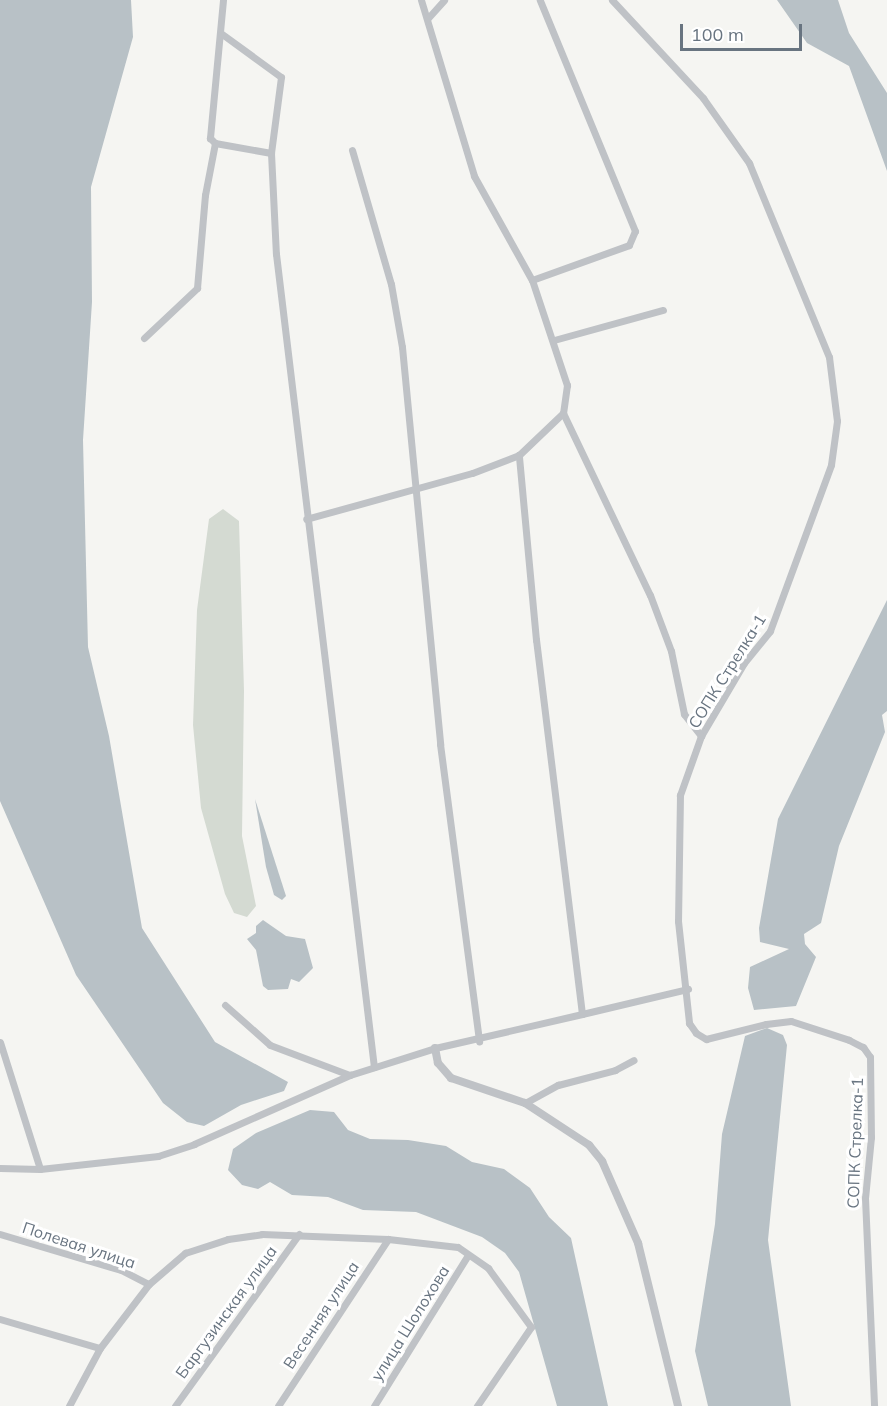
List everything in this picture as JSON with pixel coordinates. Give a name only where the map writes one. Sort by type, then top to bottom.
[{"type":"street","points":[[223,0],[222,34],[210,138],[215,143],[271,153]]},
{"type":"street","points":[[421,0],[474,176],[532,280],[554,340],[567,385],[563,413],[650,594],[671,651],[684,714],[701,736]]},
{"type":"street","points":[[428,18],[444,0]]},
{"type":"street","points":[[532,280],[628,245],[635,231],[540,0]]},
{"type":"street","name":"СОПК Стрелка-1","points":[[612,0],[704,98],[744,155],[829,357],[837,421],[831,465],[770,631],[744,663],[701,736],[680,795],[678,921],[688,989],[689,1023],[706,1039],[766,1024],[791,1022],[849,1040],[863,1047],[870,1057],[871,1137],[866,1198],[874,1406]]},
{"type":"street","points":[[222,34],[281,77],[271,153],[276,254],[306,519],[374,1067]]},
{"type":"street","points":[[144,338],[197,288],[205,195],[215,143]]},
{"type":"street","points":[[352,150],[393,292],[416,488],[440,744],[479,1041]]},
{"type":"street","points":[[554,340],[663,310]]},
{"type":"street","points":[[306,519],[416,488],[519,455],[563,413]]},
{"type":"street","points":[[519,455],[536,640],[582,1014]]},
{"type":"street","points":[[0,1168],[40,1169],[158,1156],[194,1144],[350,1075],[374,1067],[435,1048],[479,1041],[688,989]]},
{"type":"street","points":[[225,1005],[270,1045],[350,1075]]},
{"type":"street","points":[[0,1042],[40,1169]]},
{"type":"street","points":[[435,1048],[442,1071],[451,1078],[525,1103],[588,1145],[614,1183],[653,1290],[678,1406]]},
{"type":"street","points":[[525,1103],[558,1085],[615,1070],[634,1060]]},
{"type":"street","name":"Полевая улица","points":[[0,1234],[121,1270],[150,1284]]},
{"type":"street","points":[[69,1406],[100,1348],[150,1284],[185,1253],[228,1239],[299,1234],[388,1239],[458,1247],[488,1268],[531,1327],[477,1406]]},
{"type":"street","name":"Баргузинская улица","points":[[175,1406],[299,1234]]},
{"type":"street","name":"Весенняя улица","points":[[278,1406],[388,1239]]},
{"type":"street","name":"улица Шолохова","points":[[374,1406],[468,1255]]},
{"type":"street","points":[[0,1319],[100,1348]]},
{"type":"shaded area","points":[[0,0],[131,0],[133,37],[91,187],[92,302],[83,440],[88,647],[109,736],[142,928],[215,1042],[288,1082],[284,1091],[241,1105],[204,1126],[187,1122],[163,1103],[76,975],[0,801]]},
{"type":"shaded area","points":[[777,0],[838,0],[849,33],[887,93],[887,171],[849,66],[807,43]]},
{"type":"shaded area","points":[[223,509],[239,521],[244,691],[242,836],[256,906],[247,917],[234,913],[225,894],[201,808],[193,725],[197,610],[209,519]]},
{"type":"shaded area","points":[[887,600],[887,711],[882,715],[885,732],[839,846],[821,923],[804,934],[805,944],[816,957],[796,1006],[754,1010],[748,988],[750,967],[789,949],[760,942],[759,928],[778,819]]},
{"type":"shaded area","points":[[255,799],[286,896],[282,900],[274,895],[266,867]]},
{"type":"shaded area","points":[[263,920],[286,936],[305,939],[313,968],[299,982],[291,979],[288,989],[268,990],[263,986],[256,950],[247,939],[256,933],[256,926]]},
{"type":"shaded area","points":[[767,1028],[783,1035],[787,1045],[768,1240],[791,1406],[708,1406],[695,1351],[715,1224],[722,1134],[745,1036]]},
{"type":"shaded area","points":[[310,1110],[334,1112],[348,1130],[370,1139],[408,1140],[446,1146],[472,1162],[504,1169],[530,1188],[549,1217],[571,1238],[608,1406],[557,1406],[519,1272],[505,1253],[482,1237],[416,1212],[363,1210],[328,1197],[292,1195],[270,1182],[258,1189],[242,1185],[228,1170],[233,1149],[256,1133]]}]
